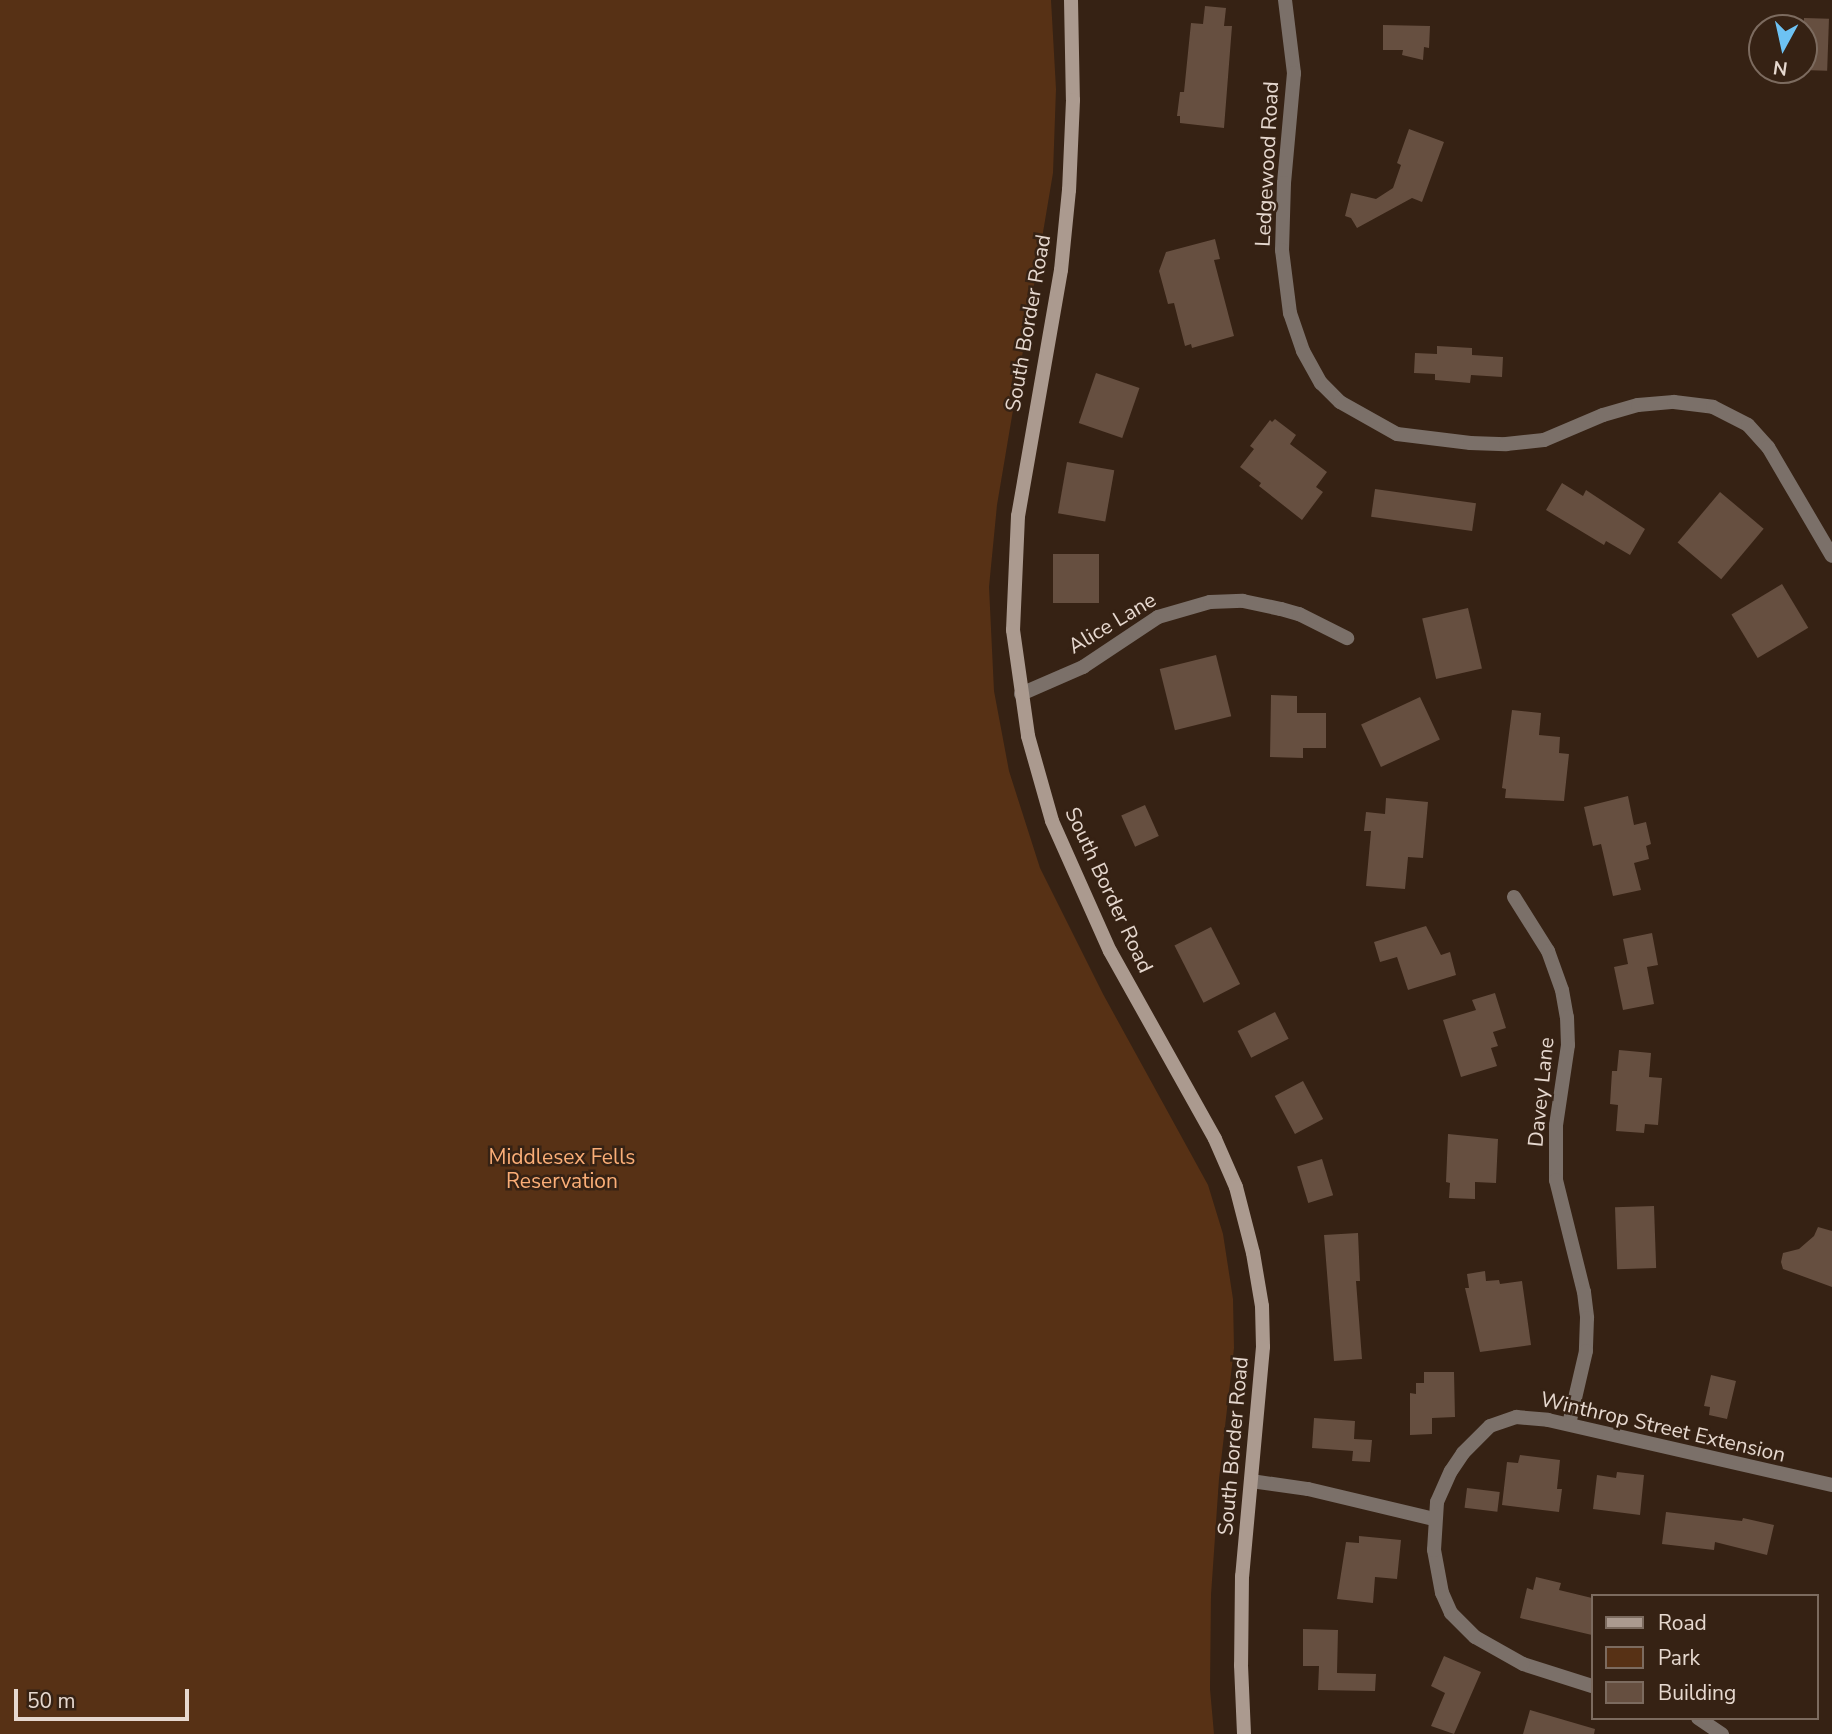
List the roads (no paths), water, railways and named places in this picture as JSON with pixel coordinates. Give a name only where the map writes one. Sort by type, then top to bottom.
[{"type":"main road","name":"South Border Road","points":[[1071,0],[1073,100],[1069,190],[1061,270],[1025,470],[1014,556],[1013,630],[1021,694],[1036,771],[1071,867],[1110,951],[1215,1139],[1240,1198],[1259,1285],[1263,1326],[1259,1408],[1241,1621],[1244,1734]]},
{"type":"street","name":"Ledgewood Road","points":[[1285,0],[1294,73],[1284,184],[1282,250],[1290,313],[1303,351],[1321,383],[1340,402],[1397,434],[1470,443],[1506,444],[1544,440],[1603,415],[1638,405],[1674,401],[1713,407],[1748,425],[1768,447],[1832,556]]},
{"type":"street","name":"Alice Lane","points":[[1021,694],[1083,667],[1158,617],[1210,602],[1242,601],[1281,609],[1299,614],[1347,638]]},
{"type":"street","name":"Davey Lane","points":[[1514,897],[1548,951],[1562,990],[1567,1017],[1568,1045],[1556,1125],[1556,1180],[1584,1292],[1587,1318],[1586,1351],[1569,1424]]},
{"type":"street","name":"Winthrop Street Extension","points":[[1590,1685],[1509,1658],[1475,1637],[1460,1622],[1442,1593],[1434,1549],[1434,1518],[1441,1489],[1463,1453],[1490,1426],[1516,1417],[1569,1424],[1832,1485]]},
{"type":"street","points":[[1251,1481],[1308,1489],[1434,1518]]},
{"type":"street","points":[[1701,1720],[1722,1734]]},
{"type":"park label","name":"Middlesex Fells Reservation","points":[[562,1169]]}]
